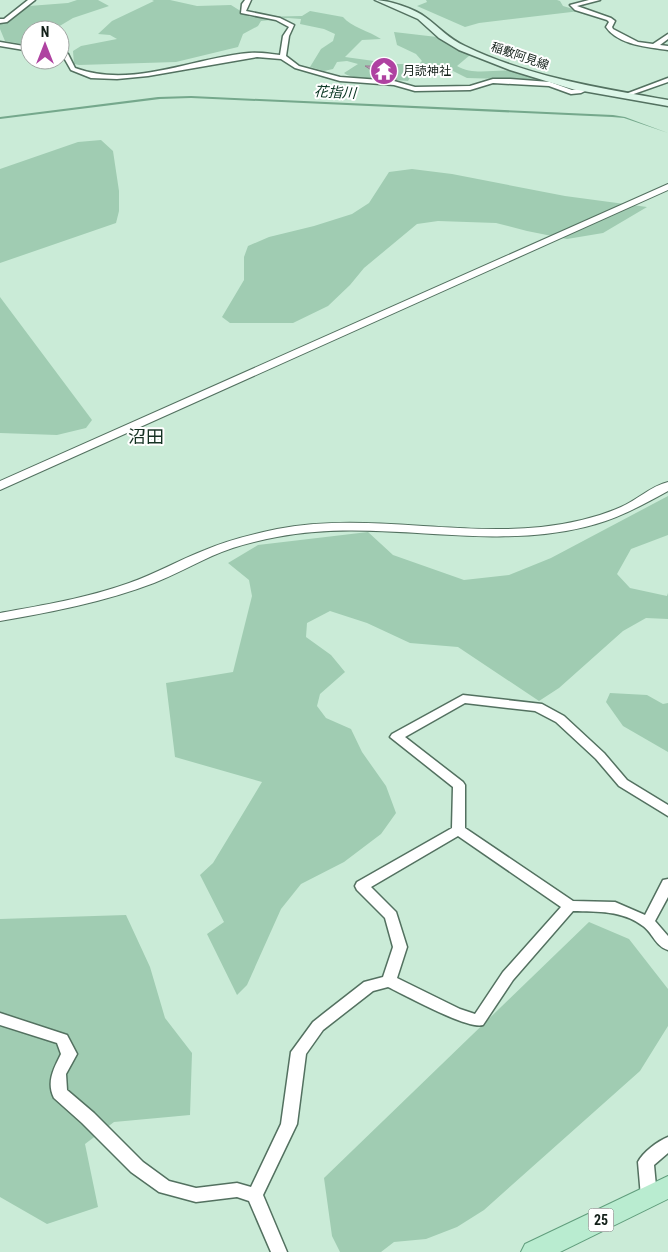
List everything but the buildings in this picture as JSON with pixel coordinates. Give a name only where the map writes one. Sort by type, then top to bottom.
[{"type":"main road","name":"稲敷阿見線","points":[[379,0],[421,17],[442,36],[462,48],[544,78],[586,89],[668,103]]},
{"type":"main road","name":"25","points":[[534,1252],[658,1192]]},
{"type":"street","points":[[0,21],[5,20],[32,0]]},
{"type":"street","points":[[248,0],[244,4],[243,12],[278,19],[292,26],[286,36],[283,57]]},
{"type":"street","points":[[597,0],[573,5],[577,9],[609,19],[612,22],[609,27],[612,30],[636,44],[668,48]]},
{"type":"street","points":[[658,47],[657,43],[668,36]]},
{"type":"street","points":[[0,44],[20,47]]},
{"type":"street","points":[[70,66],[81,74],[114,76],[152,75],[250,55],[283,57],[297,67],[327,76],[348,80],[394,83],[415,89],[470,88],[493,81],[550,84],[571,92],[579,92],[586,89]]},
{"type":"street","points":[[626,95],[668,80]]},
{"type":"street","points":[[0,486],[668,188]]},
{"type":"street","points":[[0,617],[107,595],[150,580],[224,547],[287,532],[344,526],[480,533],[546,531],[601,519],[624,511],[668,486]]},
{"type":"street","points":[[458,830],[459,785],[396,737],[463,699],[538,707],[560,719],[600,756],[623,783],[668,811]]},
{"type":"street","points":[[458,830],[570,906],[615,907],[648,922],[668,945]]},
{"type":"street","points":[[389,980],[400,947],[391,916],[362,886],[458,830]]},
{"type":"street","points":[[648,922],[668,884]]},
{"type":"street","points":[[279,1252],[255,1195],[289,1124],[299,1052],[323,1022],[369,986],[389,980],[455,1013],[478,1021],[508,976],[570,906]]},
{"type":"street","points":[[0,1019],[62,1039],[69,1054],[58,1074],[59,1093],[88,1118],[137,1167],[165,1188],[196,1194],[237,1190],[255,1195]]},
{"type":"street","points":[[658,1192],[646,1162],[668,1144]]},
{"type":"shaded area","points":[[77,0],[98,0],[109,6],[70,20],[20,20],[20,44],[5,41],[0,29],[0,23],[29,6],[68,3]]},
{"type":"shaded area","points":[[152,0],[170,0],[197,6],[231,5],[250,17],[302,16],[310,11],[343,17],[351,24],[381,39],[362,40],[345,57],[396,64],[419,64],[422,61],[416,54],[397,45],[394,32],[437,37],[470,55],[457,66],[464,69],[470,71],[513,71],[540,80],[467,78],[447,68],[416,68],[408,81],[365,79],[349,76],[344,73],[358,64],[347,61],[337,62],[333,69],[324,71],[310,67],[321,49],[333,41],[335,34],[324,29],[300,24],[301,19],[288,18],[261,21],[258,26],[243,34],[238,47],[176,62],[74,64],[73,51],[81,46],[117,39],[110,35],[98,34],[112,21],[154,1]]},
{"type":"shaded area","points":[[426,0],[557,0],[563,6],[580,11],[479,23],[465,27],[417,6],[427,2]]},
{"type":"shaded area","name":"花指川","points":[[191,96],[613,115],[625,117],[668,133],[624,118],[612,117],[191,98],[160,99],[0,119],[0,117],[158,97]]},
{"type":"shaded area","points":[[101,140],[113,151],[119,191],[119,211],[116,223],[0,263],[0,169],[78,142]]},
{"type":"shaded area","points":[[412,169],[452,174],[565,196],[647,207],[603,233],[567,239],[496,223],[438,221],[417,224],[364,268],[350,285],[328,306],[293,323],[230,323],[222,317],[244,280],[244,257],[248,246],[269,237],[352,214],[369,203],[389,172]]},
{"type":"shaded area","points":[[0,297],[92,420],[86,428],[57,435],[0,433]]},
{"type":"shaded area","points":[[668,496],[668,535],[631,549],[617,574],[630,588],[667,596],[668,593],[668,619],[646,618],[623,631],[559,688],[539,701],[458,647],[410,643],[367,623],[330,611],[307,623],[306,637],[331,655],[345,672],[320,694],[317,706],[326,718],[351,729],[362,752],[386,786],[396,813],[381,834],[344,862],[301,884],[281,909],[247,985],[237,995],[207,934],[224,922],[200,875],[213,863],[262,782],[175,757],[166,683],[233,672],[252,596],[249,580],[228,563],[258,545],[368,532],[393,555],[464,580],[509,575],[551,558]]},
{"type":"shaded area","points":[[610,693],[647,695],[663,704],[668,703],[668,752],[623,726],[606,702]]},
{"type":"shaded area","points":[[126,915],[150,967],[165,1018],[192,1053],[190,1115],[114,1122],[85,1144],[98,1207],[47,1224],[0,1197],[0,919]]},
{"type":"shaded area","points":[[589,922],[629,939],[668,989],[668,1026],[640,1071],[484,1210],[457,1227],[426,1239],[394,1242],[381,1252],[340,1252],[332,1236],[324,1178]]},
{"type":"place","name":"月読神社","points":[[384,71]]},
{"type":"district","name":"沼田","points":[[146,436]]}]
